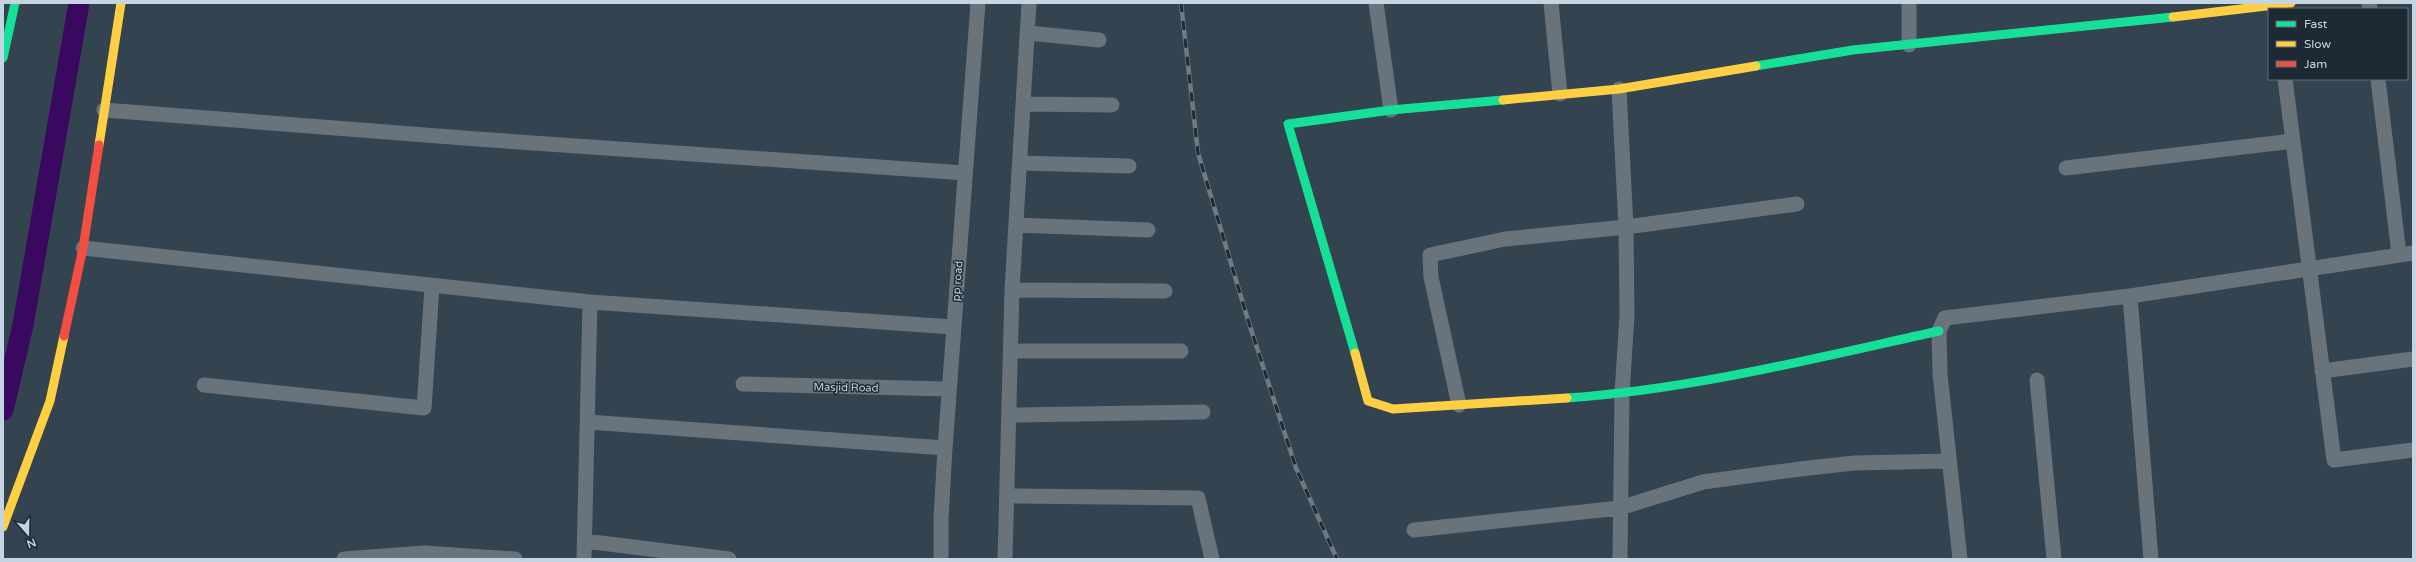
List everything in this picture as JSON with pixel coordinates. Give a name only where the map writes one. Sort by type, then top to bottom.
[{"type":"street","points":[[3,58],[15,3]]},
{"type":"street","points":[[3,527],[50,400],[83,248],[121,3]]},
{"type":"street","name":"pp road","points":[[941,559],[940,518],[978,3]]},
{"type":"street","points":[[1006,559],[1012,290],[1029,3]]},
{"type":"street","points":[[1376,3],[1391,110]]},
{"type":"street","points":[[1551,3],[1560,94]]},
{"type":"street","points":[[1909,3],[1909,45]]},
{"type":"street","points":[[1939,331],[1744,373],[1622,394],[1394,409],[1368,401],[1339,292],[1288,124],[1391,110],[1619,89],[1853,50],[2111,25],[2277,6],[2291,3]]},
{"type":"street","points":[[1028,33],[1098,40]]},
{"type":"street","points":[[2285,80],[2308,268],[2334,460],[2413,450]]},
{"type":"street","points":[[1960,559],[1940,374],[1939,331],[1945,318],[2130,296],[2406,253],[2378,80]]},
{"type":"street","points":[[1619,89],[1626,227],[1627,315],[1622,394],[1620,559]]},
{"type":"street","points":[[1024,104],[1112,105]]},
{"type":"street","points":[[104,110],[477,139],[965,172]]},
{"type":"street","points":[[2066,168],[2292,141]]},
{"type":"street","points":[[1020,164],[1129,166]]},
{"type":"street","points":[[1459,405],[1431,277],[1430,255],[1505,239],[1626,227],[1797,204]]},
{"type":"street","points":[[1016,225],[1148,230]]},
{"type":"street","points":[[83,248],[590,302],[954,327]]},
{"type":"street","points":[[204,385],[424,408],[432,286]]},
{"type":"street","points":[[1012,290],[1165,292]]},
{"type":"street","points":[[2130,296],[2151,559]]},
{"type":"street","points":[[584,559],[590,302]]},
{"type":"street","points":[[1011,351],[1180,352]]},
{"type":"street","points":[[2322,371],[2413,359]]},
{"type":"street","points":[[2037,380],[2054,559]]},
{"type":"street","name":"Masjid Road","points":[[743,384],[949,389]]},
{"type":"street","points":[[1010,415],[1203,412]]},
{"type":"street","points":[[588,422],[945,448]]},
{"type":"street","points":[[1414,530],[1620,508],[1702,482],[1854,463],[1949,461]]},
{"type":"street","points":[[1008,496],[1198,498],[1212,559]]},
{"type":"street","points":[[584,541],[729,559]]},
{"type":"street","points":[[344,559],[424,552],[515,559]]},
{"type":"waterway","points":[[3,410],[23,325],[79,3]]},
{"type":"railway","points":[[1181,3],[1198,153],[1248,320],[1296,468],[1337,559]]},
{"type":"traffic: fast","points":[[3,58],[15,3]]},
{"type":"traffic: fast","points":[[1756,66],[1853,50],[2173,17]]},
{"type":"traffic: fast","points":[[1355,353],[1288,124],[1391,110],[1503,100]]},
{"type":"traffic: fast","points":[[1567,398],[1614,394],[1708,380],[1800,362],[1939,331]]},
{"type":"traffic: slow","points":[[99,145],[121,3]]},
{"type":"traffic: slow","points":[[2173,17],[2291,3]]},
{"type":"traffic: slow","points":[[1503,100],[1619,89],[1756,66]]},
{"type":"traffic: slow","points":[[3,527],[50,401],[64,336]]},
{"type":"traffic: slow","points":[[1355,353],[1368,401],[1393,409],[1567,398]]},
{"type":"traffic: jam","points":[[64,336],[83,248],[99,145]]}]
